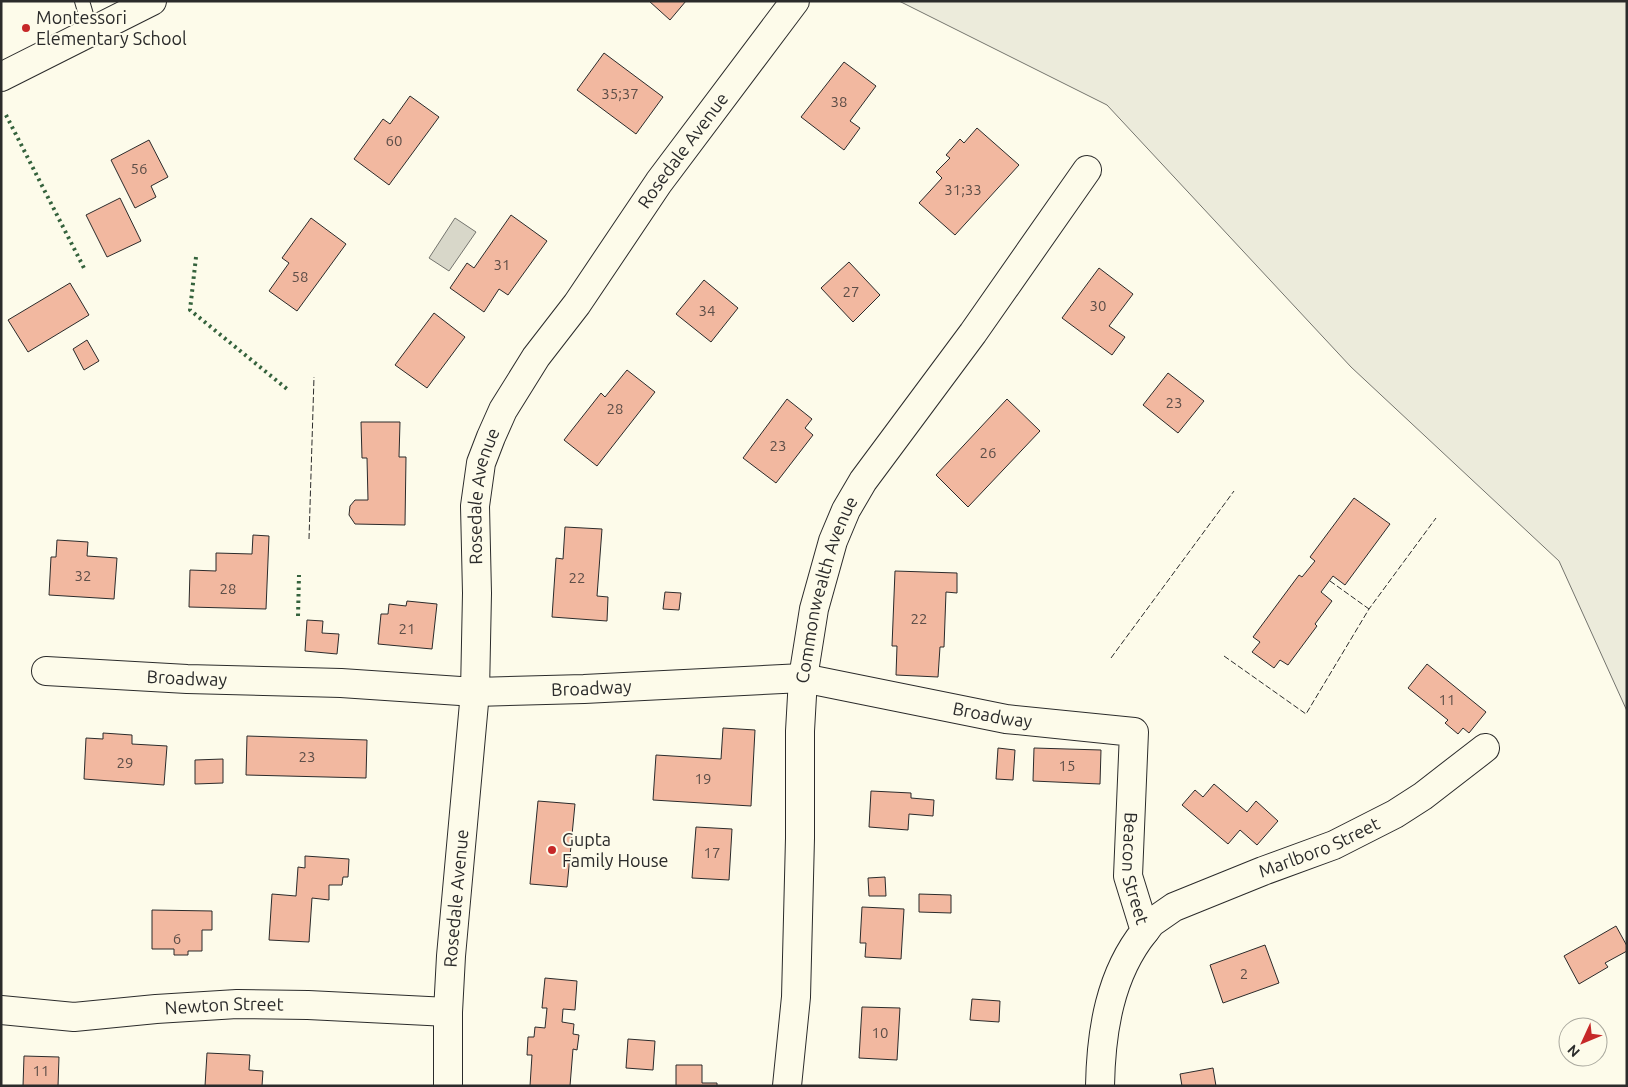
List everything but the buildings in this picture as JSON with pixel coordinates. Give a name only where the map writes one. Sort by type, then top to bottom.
[{"type":"street","points":[[1,77],[152,1]]},
{"type":"street","name":"Rosedale Avenue","points":[[448,1086],[448,1012],[456,891],[475,692],[475,506],[481,464],[491,437],[513,393],[536,357],[577,304],[659,182],[795,1]]},
{"type":"street","name":"Commonwealth Avenue","points":[[786,1086],[796,988],[800,838],[800,731],[803,678],[814,609],[829,553],[846,510],[863,480],[979,325],[1087,170]]},
{"type":"street","name":"Broadway","points":[[46,671],[137,677],[341,683],[475,692],[584,689],[803,678],[1006,719],[1134,732]]},
{"type":"street","name":"Beacon Street","points":[[1100,1086],[1104,1028],[1114,988],[1136,942],[1145,931],[1128,876],[1134,732]]},
{"type":"street","name":"Marlboro Street","points":[[1145,931],[1151,923],[1174,907],[1212,890],[1334,845],[1387,818],[1423,796],[1485,748]]},
{"type":"street","name":"Newton Street","points":[[1,1010],[74,1017],[238,1004],[308,1005],[448,1012]]},
{"type":"lane","points":[[82,1],[91,32]]},
{"type":"shaded area","points":[[899,1],[1627,1],[1627,711],[1559,561],[1351,367],[1107,105]]},
{"type":"shaded area","points":[[455,218],[476,232],[449,271],[429,258]]},
{"type":"hedge","points":[[6,115],[85,270]]},
{"type":"hedge","points":[[196,257],[190,310],[287,389]]},
{"type":"hedge","points":[[298,616],[299,575]]},
{"type":"fence","points":[[309,539],[314,377]]},
{"type":"fence","points":[[1111,658],[1234,491]]},
{"type":"fence","points":[[1224,656],[1306,714],[1369,609],[1436,518]]},
{"type":"fence","points":[[1330,581],[1369,609]]},
{"type":"place","name":"Montessori Elementary School","points":[[26,28]]},
{"type":"place","name":"Gupta Family House","points":[[552,850]]}]
